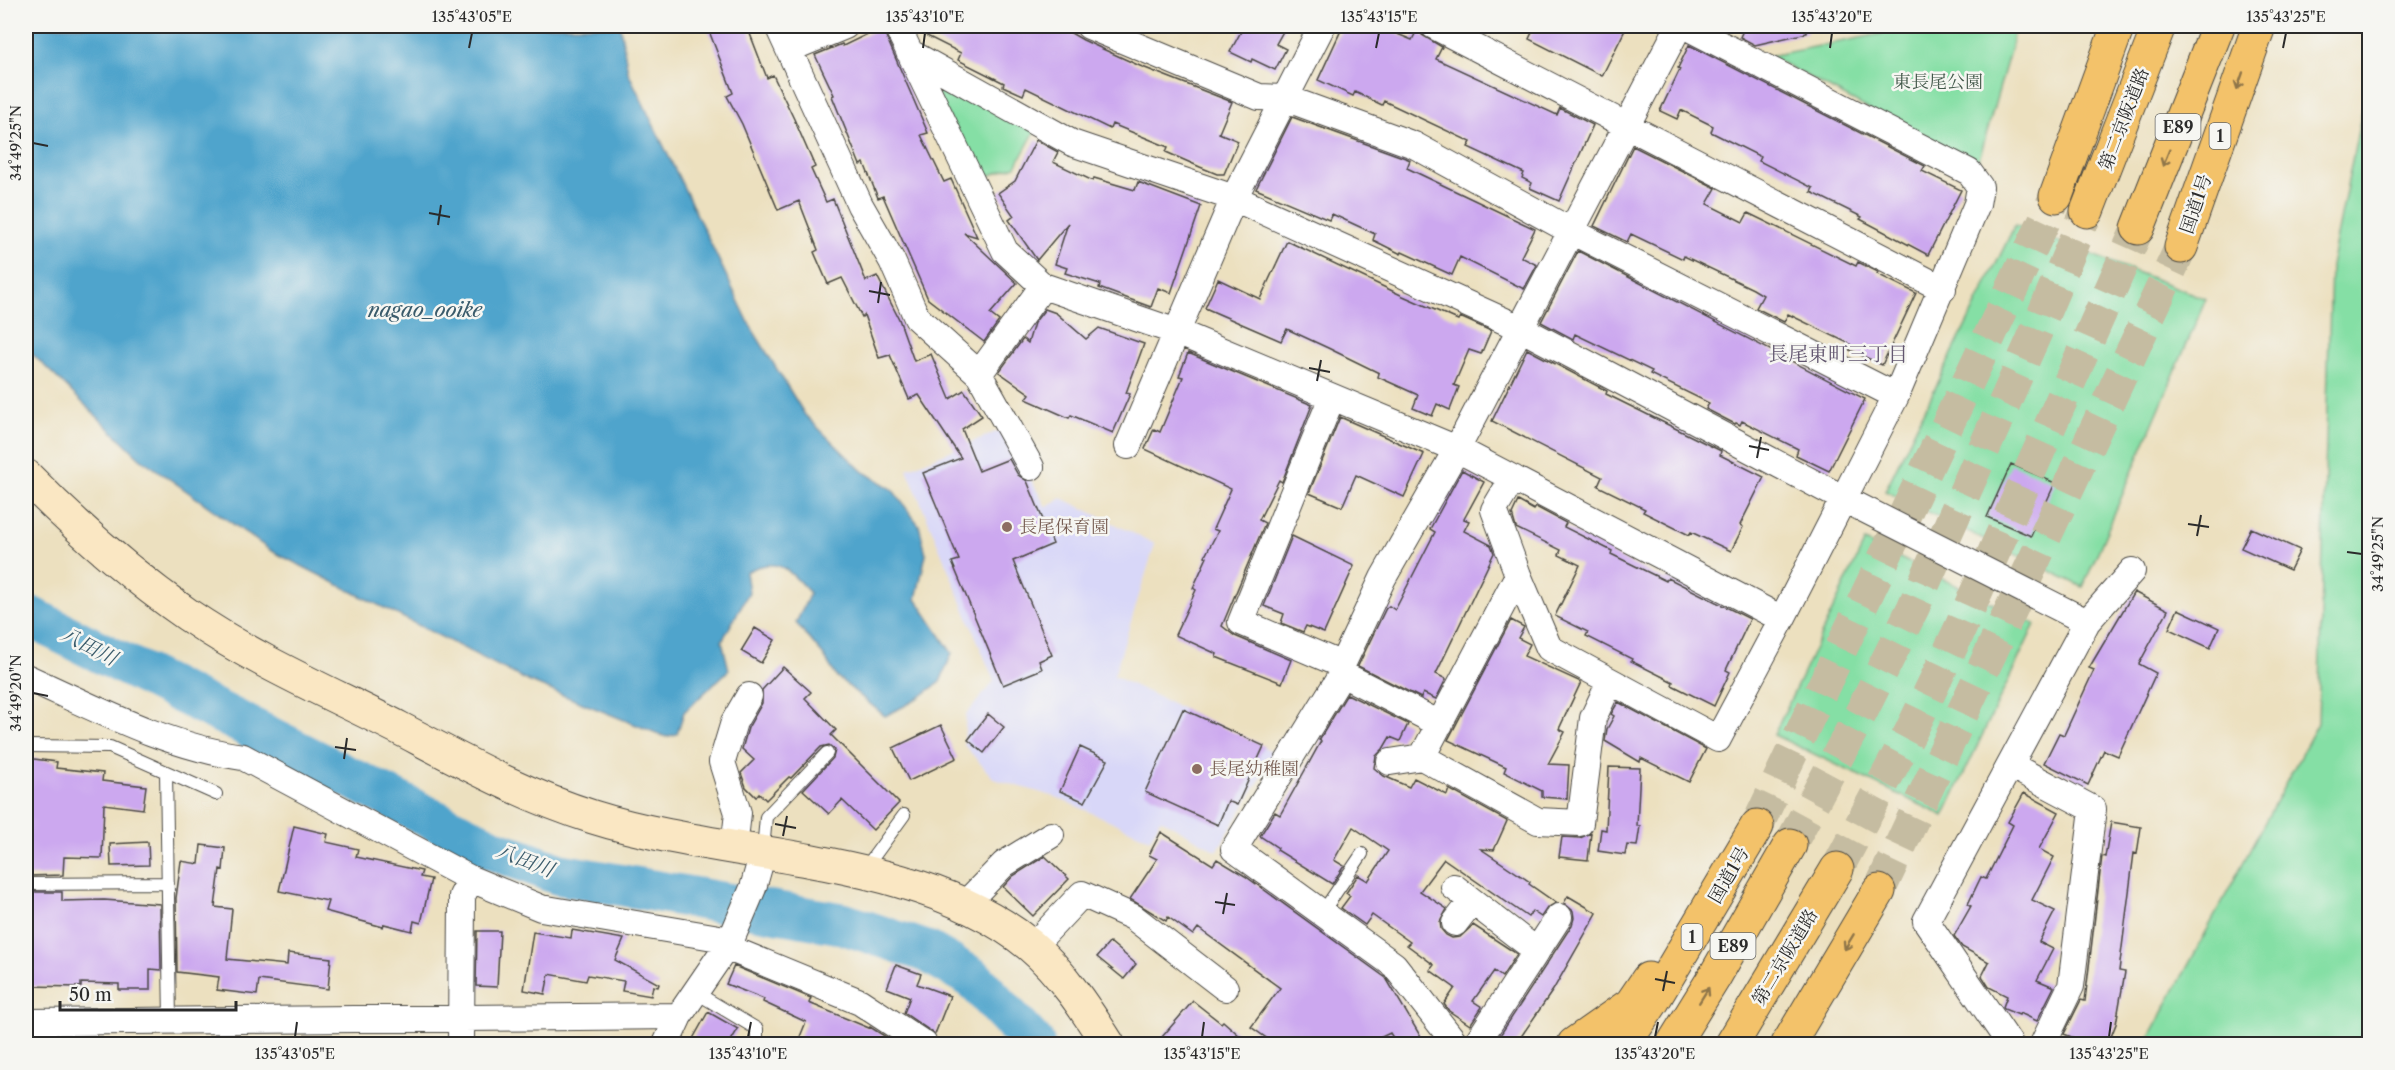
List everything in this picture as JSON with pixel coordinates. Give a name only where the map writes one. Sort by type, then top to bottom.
[{"type":"highway","points":[[2097,26],[2060,183],[2118,26]]},
{"type":"highway","name":"第二京阪道路","points":[[2087,211],[2159,26]]},
{"type":"highway","name":"E89","points":[[2138,228],[2218,26]]},
{"type":"highway","name":"国道1号","points":[[2181,247],[2259,26]]},
{"type":"highway","name":"国道1号","points":[[1624,1044],[1653,1001],[1757,826]]},
{"type":"highway","name":"E89","points":[[1673,1044],[1790,845]]},
{"type":"highway","points":[[1574,1044],[1630,1004],[1735,866]]},
{"type":"highway","name":"第二京阪道路","points":[[1732,1044],[1838,869]]},
{"type":"highway","points":[[1788,1044],[1879,891]]},
{"type":"highway","points":[[1796,1044],[1821,989]]},
{"type":"street","points":[[778,26],[860,205],[892,261],[917,318],[980,374],[1031,467]]},
{"type":"street","points":[[789,49],[845,26]]},
{"type":"street","points":[[897,26],[1005,251],[1043,286],[1177,332],[1457,449],[1782,619]]},
{"type":"street","points":[[1089,26],[1259,97],[1285,98],[1414,146],[1571,231],[1896,396]]},
{"type":"street","points":[[1128,446],[1234,198],[1322,26]]},
{"type":"street","points":[[1434,26],[1943,289]]},
{"type":"street","points":[[1456,1044],[1394,965],[1234,849],[1342,669],[1383,578],[1457,449],[1679,26]]},
{"type":"street","points":[[1513,478],[1494,510],[1518,575],[1550,648],[1718,739],[1896,396],[1977,204],[1980,187],[1969,172],[1685,26]]},
{"type":"street","points":[[909,52],[1072,143],[1234,198],[1520,328],[1844,499],[2087,622]]},
{"type":"street","points":[[980,374],[1043,286]]},
{"type":"street","points":[[1332,397],[1241,622],[1342,669],[1440,724]]},
{"type":"street","points":[[26,476],[81,532],[134,576],[190,616],[249,652],[516,788],[592,817],[650,833],[862,872],[923,889],[965,904],[998,923],[1032,947],[1079,999],[1108,1044]]},
{"type":"street","points":[[2010,1044],[1926,921],[2087,622],[2132,571]]},
{"type":"street","points":[[1422,757],[1518,575]]},
{"type":"street","points":[[26,677],[133,725],[212,753],[243,757],[471,879],[541,908],[731,938],[860,1002],[924,1044]]},
{"type":"street","points":[[1390,762],[1422,757],[1538,821],[1580,823],[1593,718],[1610,682]]},
{"type":"street","points":[[666,1044],[679,1016],[731,938],[753,888],[748,851],[722,762],[734,722],[749,696]]},
{"type":"street","points":[[2010,765],[2093,809],[2071,986],[2043,1044]]},
{"type":"street","points":[[965,904],[1004,864],[1051,835]]},
{"type":"street","points":[[462,1044],[462,896],[471,879]]},
{"type":"street","points":[[1032,947],[1082,894],[1133,917],[1225,988]]},
{"type":"street","points":[[1455,923],[1463,894],[1537,951]]},
{"type":"street","points":[[1476,1044],[1559,917]]},
{"type":"street","points":[[26,1022],[83,1034],[462,1017],[679,1016]]},
{"type":"lane","points":[[26,746],[110,747],[216,794]]},
{"type":"lane","points":[[748,851],[765,817],[827,753]]},
{"type":"lane","points":[[166,772],[168,883],[187,1029]]},
{"type":"lane","points":[[862,872],[904,815]]},
{"type":"lane","points":[[1322,913],[1362,855]]},
{"type":"lane","points":[[26,884],[168,883]]},
{"type":"lane","points":[[695,992],[756,1029],[757,1044]]},
{"type":"shaded area","points":[[1003,429],[1046,507],[1062,498],[1155,544],[1114,676],[1276,753],[1217,851],[1161,819],[1150,839],[1056,797],[994,779],[964,745],[966,715],[994,681],[907,469]]},
{"type":"green space","name":"東長尾公園","points":[[1920,26],[2014,26],[2011,47],[1977,167],[1769,56]]},
{"type":"green space","points":[[938,76],[1035,131],[1016,166],[980,179],[932,85]]},
{"type":"green space","points":[[2369,76],[2369,1044],[2146,1044],[2318,723],[2331,266]]},
{"type":"green space","points":[[2015,225],[2206,299],[2083,587],[1885,491]]},
{"type":"green space","points":[[1865,541],[2035,624],[1944,816],[1774,735]]},
{"type":"water","name":"nagao_ooike","points":[[26,26],[620,26],[628,72],[751,327],[805,415],[862,471],[892,489],[919,525],[926,554],[916,599],[952,653],[940,682],[914,701],[885,716],[836,676],[824,656],[796,623],[810,593],[782,568],[775,565],[757,567],[746,572],[749,592],[722,641],[729,670],[684,712],[677,734],[666,737],[528,681],[270,550],[140,458],[26,348]]},
{"type":"building","points":[[707,26],[747,26],[767,78],[773,75],[794,119],[815,167],[811,169],[826,202],[833,199],[866,281],[877,276],[899,319],[914,361],[931,354],[950,399],[964,390],[982,416],[962,429],[979,471],[1009,459],[1018,475],[1027,481],[1053,544],[1013,561],[1052,655],[1039,661],[1042,669],[1003,685],[952,562],[959,560],[923,473],[961,458],[919,395],[909,399],[890,355],[879,358],[864,315],[862,317],[842,278],[828,284],[814,252],[818,250],[799,201],[778,210],[742,124],[727,96],[733,93]]},
{"type":"building","points":[[913,26],[1059,26],[1083,40],[1140,66],[1232,102],[1219,133],[1238,141],[1224,174],[1217,174],[1166,152],[1168,147],[1112,124],[1110,129],[1026,88],[1023,95],[1003,86],[1004,83],[958,60],[961,53],[915,30]]},
{"type":"building","points":[[1244,26],[1286,26],[1276,44],[1286,49],[1275,70],[1230,52]]},
{"type":"building","points":[[1343,26],[1378,26],[1412,40],[1419,26],[1422,35],[1442,47],[1436,59],[1557,115],[1560,108],[1593,125],[1559,201],[1530,188],[1532,183],[1522,178],[1524,173],[1468,147],[1471,142],[1384,101],[1382,105],[1355,92],[1353,96],[1318,80]]},
{"type":"building","points":[[1535,26],[1627,26],[1602,76],[1529,39]]},
{"type":"building","points":[[1745,26],[1806,26],[1807,33],[1755,45],[1740,37]]},
{"type":"building","points":[[882,27],[928,133],[921,135],[944,182],[951,179],[977,237],[964,233],[1017,283],[990,314],[999,321],[984,342],[928,299],[883,196],[878,198],[864,163],[860,165],[832,96],[834,95],[815,55],[842,44],[843,46]]},
{"type":"building","points":[[1689,45],[1925,166],[1922,171],[1961,190],[1928,255],[1860,219],[1862,217],[1811,192],[1813,188],[1759,161],[1761,157],[1711,132],[1713,126],[1681,110],[1677,119],[1660,111]]},
{"type":"building","points":[[1292,117],[1408,159],[1410,160],[1407,168],[1535,229],[1521,257],[1537,265],[1524,289],[1460,257],[1452,275],[1373,240],[1375,234],[1332,214],[1329,220],[1256,189]]},
{"type":"building","points":[[1036,140],[1058,152],[1053,162],[1093,181],[1094,178],[1135,190],[1138,182],[1201,206],[1171,293],[1158,288],[1151,307],[1099,288],[1100,284],[1065,273],[1067,268],[1055,264],[1068,223],[1037,260],[1009,220],[1014,216],[998,193],[1015,181]]},
{"type":"building","points":[[1633,146],[1716,188],[1707,204],[1743,222],[1748,213],[1856,266],[1858,262],[1916,293],[1882,365],[1848,349],[1850,344],[1788,314],[1784,322],[1756,308],[1763,295],[1753,289],[1631,234],[1627,242],[1594,226]]},
{"type":"building","points":[[1287,241],[1403,296],[1458,320],[1460,317],[1491,331],[1481,354],[1469,350],[1454,385],[1459,387],[1450,410],[1437,404],[1432,416],[1413,408],[1418,395],[1378,377],[1379,373],[1328,348],[1287,329],[1281,341],[1205,308],[1218,279],[1260,299]]},
{"type":"building","points":[[1578,251],[1865,399],[1829,471],[1796,455],[1798,449],[1742,421],[1740,425],[1735,424],[1706,409],[1709,403],[1650,374],[1652,371],[1575,334],[1573,339],[1541,322]]},
{"type":"building","points":[[1045,309],[1056,313],[1086,339],[1099,328],[1144,344],[1126,393],[1130,394],[1113,433],[1071,415],[1069,418],[1026,399],[1030,394],[999,372],[1023,339],[1028,343],[1034,323]]},
{"type":"building","points":[[1527,349],[1607,391],[1606,394],[1721,451],[1720,455],[1764,477],[1740,525],[1743,527],[1731,551],[1691,532],[1689,535],[1643,512],[1645,509],[1598,486],[1602,477],[1492,421]]},
{"type":"building","points":[[1188,353],[1312,405],[1282,482],[1279,480],[1259,520],[1265,523],[1222,626],[1235,636],[1291,660],[1282,683],[1216,657],[1217,654],[1175,635],[1196,590],[1193,588],[1207,557],[1205,556],[1218,531],[1213,529],[1231,489],[1145,449],[1154,429],[1160,432],[1183,377],[1179,376]]},
{"type":"building","points":[[1340,417],[1424,454],[1404,497],[1356,475],[1342,507],[1309,493]]},
{"type":"building","points":[[2011,464],[2055,483],[2031,536],[1987,517]]},
{"type":"building","points":[[1462,470],[1484,482],[1464,519],[1469,521],[1464,531],[1491,545],[1494,553],[1436,674],[1446,679],[1436,699],[1423,693],[1421,698],[1358,666],[1386,608],[1389,606],[1395,610],[1435,532],[1430,529]]},
{"type":"building","points":[[1518,501],[1534,510],[1536,507],[1566,523],[1564,527],[1612,551],[1611,554],[1666,581],[1668,578],[1750,619],[1726,670],[1730,672],[1714,706],[1672,685],[1673,682],[1586,636],[1588,632],[1555,616],[1580,565],[1559,555],[1561,550],[1516,528],[1512,514]]},
{"type":"building","points":[[2251,528],[2300,550],[2290,570],[2241,548]]},
{"type":"building","points":[[1292,536],[1354,566],[1324,633],[1306,626],[1303,632],[1281,623],[1284,614],[1264,606]]},
{"type":"building","points":[[2134,592],[2168,610],[2139,664],[2156,673],[2118,756],[2104,750],[2088,785],[2044,763],[2059,733],[2064,735],[2094,670],[2089,668]]},
{"type":"building","points":[[2178,609],[2219,628],[2210,648],[2169,629]]},
{"type":"building","points":[[1511,620],[1524,627],[1518,638],[1530,644],[1524,656],[1581,682],[1559,729],[1565,732],[1548,764],[1569,765],[1567,799],[1542,797],[1542,791],[1504,772],[1506,767],[1448,740]]},
{"type":"building","points":[[755,628],[775,640],[761,663],[741,651]]},
{"type":"building","points":[[783,667],[811,692],[805,698],[836,730],[831,735],[899,803],[873,830],[842,800],[829,814],[803,790],[833,758],[835,750],[829,745],[821,747],[766,800],[759,793],[756,797],[746,787],[741,773],[754,760],[742,749],[748,728],[762,703],[762,690]]},
{"type":"building","points":[[1347,694],[1408,724],[1400,741],[1390,737],[1376,756],[1374,768],[1384,776],[1409,787],[1414,778],[1447,795],[1449,789],[1507,821],[1494,850],[1481,849],[1530,882],[1529,884],[1556,903],[1547,908],[1541,917],[1532,911],[1528,917],[1444,859],[1420,891],[1447,909],[1440,922],[1441,929],[1446,935],[1452,938],[1460,937],[1473,925],[1517,954],[1502,977],[1494,971],[1473,1001],[1482,1007],[1470,1025],[1449,1011],[1444,1004],[1455,988],[1430,970],[1434,965],[1407,945],[1410,942],[1372,915],[1365,925],[1341,908],[1350,896],[1346,893],[1358,875],[1368,881],[1388,851],[1353,827],[1334,860],[1344,866],[1332,884],[1277,850],[1278,848],[1260,836],[1275,812],[1280,815],[1321,741],[1319,740]]},
{"type":"building","points":[[1618,702],[1706,749],[1689,782],[1641,758],[1640,762],[1605,741],[1607,729],[1614,716],[1611,714]]},
{"type":"building","points":[[1183,709],[1264,746],[1237,805],[1228,801],[1218,825],[1145,792]]},
{"type":"building","points":[[988,714],[1004,727],[984,753],[968,740]]},
{"type":"building","points":[[941,725],[957,758],[909,781],[893,748]]},
{"type":"building","points":[[1080,747],[1108,760],[1085,802],[1060,791]]},
{"type":"building","points":[[26,758],[57,762],[56,768],[103,773],[102,781],[146,786],[143,809],[104,804],[102,858],[64,857],[63,875],[26,876]]},
{"type":"building","points":[[1609,767],[1640,768],[1637,826],[1640,826],[1637,846],[1627,845],[1625,855],[1598,851],[1601,829],[1606,830]]},
{"type":"building","points":[[2024,793],[2059,812],[2039,849],[2054,857],[2032,900],[2055,911],[2039,942],[2053,949],[2037,980],[2054,987],[2037,1021],[2004,1009],[2007,996],[1989,987],[1982,976],[1989,962],[1962,947],[1954,936],[1971,906],[1968,904],[1981,877],[1986,879],[2013,825],[2008,822]]},
{"type":"building","points":[[2111,822],[2141,827],[2137,854],[2134,853],[2119,971],[2125,972],[2116,1024],[2108,1044],[2089,1044],[2064,1034],[2081,1000],[2085,1001],[2102,856],[2105,857]]},
{"type":"building","points":[[294,826],[328,834],[326,842],[358,849],[356,857],[422,871],[420,877],[431,879],[421,923],[414,921],[412,931],[384,924],[383,927],[325,911],[328,901],[279,891]]},
{"type":"building","points":[[1161,832],[1213,865],[1217,859],[1245,876],[1386,978],[1425,1044],[1397,1044],[1390,1033],[1367,1044],[1275,1044],[1251,1027],[1280,988],[1198,928],[1193,935],[1168,917],[1166,921],[1130,899],[1157,859],[1149,855]]},
{"type":"building","points":[[1591,833],[1588,860],[1559,857],[1562,837],[1580,838]]},
{"type":"building","points":[[148,842],[149,865],[111,866],[110,844]]},
{"type":"building","points":[[201,845],[225,848],[215,907],[232,909],[227,959],[287,965],[288,953],[331,958],[328,989],[259,980],[257,995],[217,990],[219,977],[177,972],[176,898],[181,861],[199,864]]},
{"type":"building","points":[[1045,856],[1069,879],[1033,916],[1003,887],[1013,876]]},
{"type":"building","points":[[26,892],[62,892],[62,901],[104,900],[160,904],[161,970],[150,969],[150,990],[119,990],[119,984],[81,983],[81,987],[26,986],[28,927],[26,927]]},
{"type":"building","points":[[1568,896],[1597,913],[1553,990],[1516,1044],[1495,1043],[1572,925],[1573,911],[1564,903]]},
{"type":"building","points":[[572,930],[624,939],[615,960],[659,984],[658,987],[653,986],[651,996],[622,991],[624,981],[588,975],[586,981],[549,974],[545,994],[524,990],[533,932],[571,938]]},
{"type":"building","points":[[477,931],[500,931],[497,987],[476,986]]},
{"type":"building","points":[[1110,942],[1136,964],[1124,979],[1097,957]]},
{"type":"building","points":[[896,965],[921,974],[917,984],[950,996],[935,1034],[904,1013],[910,997],[887,988]]},
{"type":"building","points":[[734,966],[811,998],[809,1003],[870,1027],[897,1044],[797,1044],[806,1022],[763,1002],[764,999],[726,984]]},
{"type":"building","points":[[1193,1001],[1221,1023],[1223,1021],[1249,1044],[1156,1044]]},
{"type":"building","points":[[708,1012],[738,1029],[729,1044],[690,1044]]},
{"type":"waterway","name":"八田川","points":[[26,615],[494,850],[558,874],[844,924],[928,952],[973,978],[1034,1044]]},
{"type":"tunnel","points":[[1757,826],[2056,196]]},
{"type":"tunnel","points":[[1790,845],[1863,709],[1913,608],[2036,332],[2087,211]]},
{"type":"tunnel","points":[[1837,869],[1911,731],[1959,631],[2138,228]]},
{"type":"tunnel","points":[[1879,891],[2181,247]]},
{"type":"place","name":"長尾保育園","points":[[1007,527]]},
{"type":"place","name":"長尾幼稚園","points":[[1197,769]]},
{"type":"district","name":"長尾東町三丁目","points":[[1838,354]]}]
